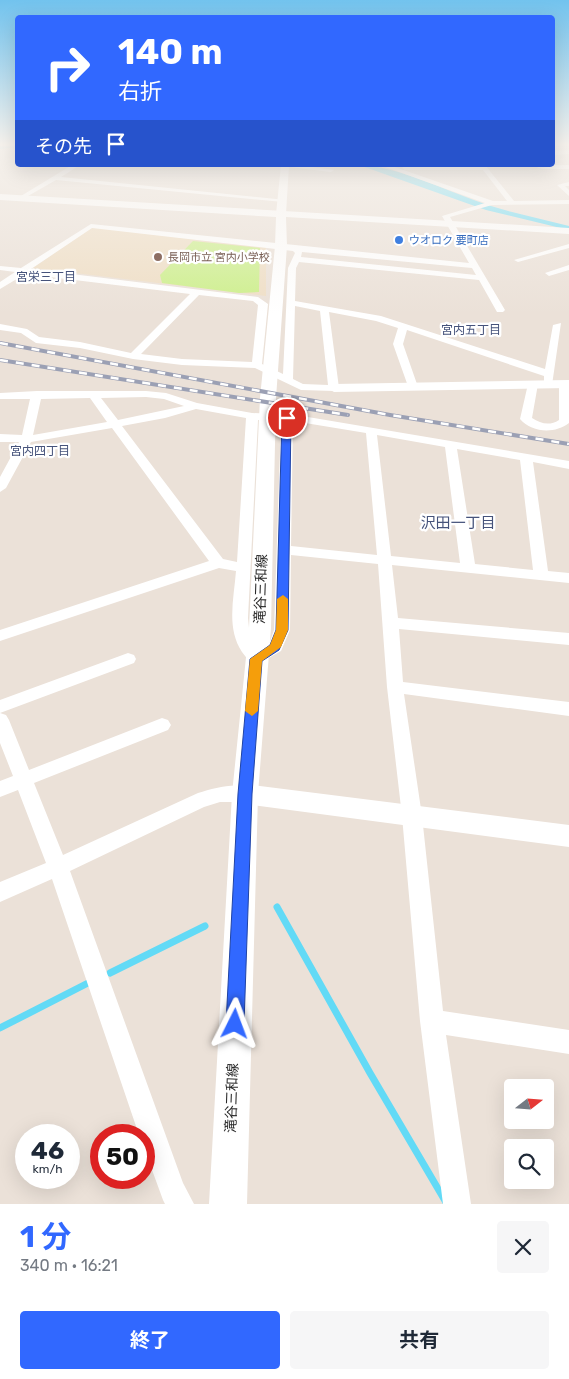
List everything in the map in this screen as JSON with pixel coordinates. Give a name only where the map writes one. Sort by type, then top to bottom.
[{"type":"main road","points":[[88,202],[568,232]]},
{"type":"main road","name":"滝谷三和線","points":[[228,1204],[245,794],[260,628],[268,390],[281,246],[281,214]]},
{"type":"street","points":[[281,214],[283,202]]},
{"type":"street","points":[[485,202],[490,204]]},
{"type":"street","points":[[500,310],[446,216],[490,204],[558,202]]},
{"type":"street","points":[[0,286],[91,226],[295,249],[474,266]]},
{"type":"street","points":[[518,260],[565,247],[569,252]]},
{"type":"street","points":[[288,380],[292,268],[297,259],[298,251],[295,249]]},
{"type":"street","points":[[297,259],[480,278]]},
{"type":"street","points":[[549,273],[569,267]]},
{"type":"street","points":[[0,268],[255,299],[262,304],[257,365]]},
{"type":"street","points":[[133,356],[197,292]]},
{"type":"street","points":[[291,303],[378,318],[567,384],[565,422],[558,426],[550,427],[534,424],[526,419],[533,384]]},
{"type":"street","points":[[324,308],[334,388]]},
{"type":"street","points":[[549,379],[558,325]]},
{"type":"street","points":[[403,326],[398,344],[413,387]]},
{"type":"street","points":[[0,327],[24,331],[36,340],[80,345],[133,356],[182,362],[257,365],[302,387],[533,384],[549,379]]},
{"type":"street","points":[[0,488],[26,441],[37,394]]},
{"type":"street","points":[[0,396],[37,394],[156,394],[195,406],[252,416],[287,418],[371,430],[569,465]]},
{"type":"street","points":[[93,395],[218,563]]},
{"type":"street","points":[[0,438],[26,441],[174,414],[195,406]]},
{"type":"street","points":[[252,416],[252,446],[240,618],[242,639],[256,659],[275,647],[282,630],[287,418]]},
{"type":"street","points":[[371,430],[391,622],[395,687],[412,816],[432,1021],[457,1204]]},
{"type":"street","points":[[450,443],[468,568]]},
{"type":"street","points":[[526,457],[541,575]]},
{"type":"street","points":[[285,550],[569,578]]},
{"type":"street","points":[[0,636],[218,563],[243,568]]},
{"type":"street","points":[[391,622],[569,639]]},
{"type":"street","points":[[0,706],[128,659]]},
{"type":"street","points":[[395,687],[569,709]]},
{"type":"street","points":[[0,720],[58,867],[172,1191],[180,1204]]},
{"type":"street","points":[[0,789],[162,725]]},
{"type":"street","points":[[0,892],[58,867],[198,801],[220,794],[245,794],[569,836]]},
{"type":"street","points":[[432,1021],[569,1042]]},
{"type":"shaded area","name":"長岡市立 宮内小学校","points":[[93,227],[266,246],[266,296],[33,268]]},
{"type":"green space","points":[[193,241],[260,248],[259,292],[239,293],[162,283],[160,275]]},
{"type":"waterway","points":[[473,202],[569,228]]},
{"type":"waterway","points":[[277,907],[370,1073],[447,1204]]},
{"type":"waterway","points":[[110,973],[205,926]]},
{"type":"waterway","points":[[0,1028],[88,983]]},
{"type":"railway","points":[[0,343],[390,415],[569,444]]},
{"type":"railway","points":[[0,360],[348,415]]},
{"type":"slow traffic","points":[[252,711],[256,659],[275,647],[282,630],[283,599]]},
{"type":"place","name":"ウオロク 要町店","points":[[399,240]]},
{"type":"place","name":"長岡市立 宮内小学校","points":[[158,257]]},
{"type":"district","name":"宮栄三丁目","points":[[46,277]]},
{"type":"district","name":"宮内五丁目","points":[[471,330]]},
{"type":"district","name":"宮内四丁目","points":[[40,451]]},
{"type":"district","name":"沢田一丁目","points":[[458,523]]},
{"type":"route","points":[[235,1024],[245,794],[256,659],[275,647],[282,630],[287,418]]}]
